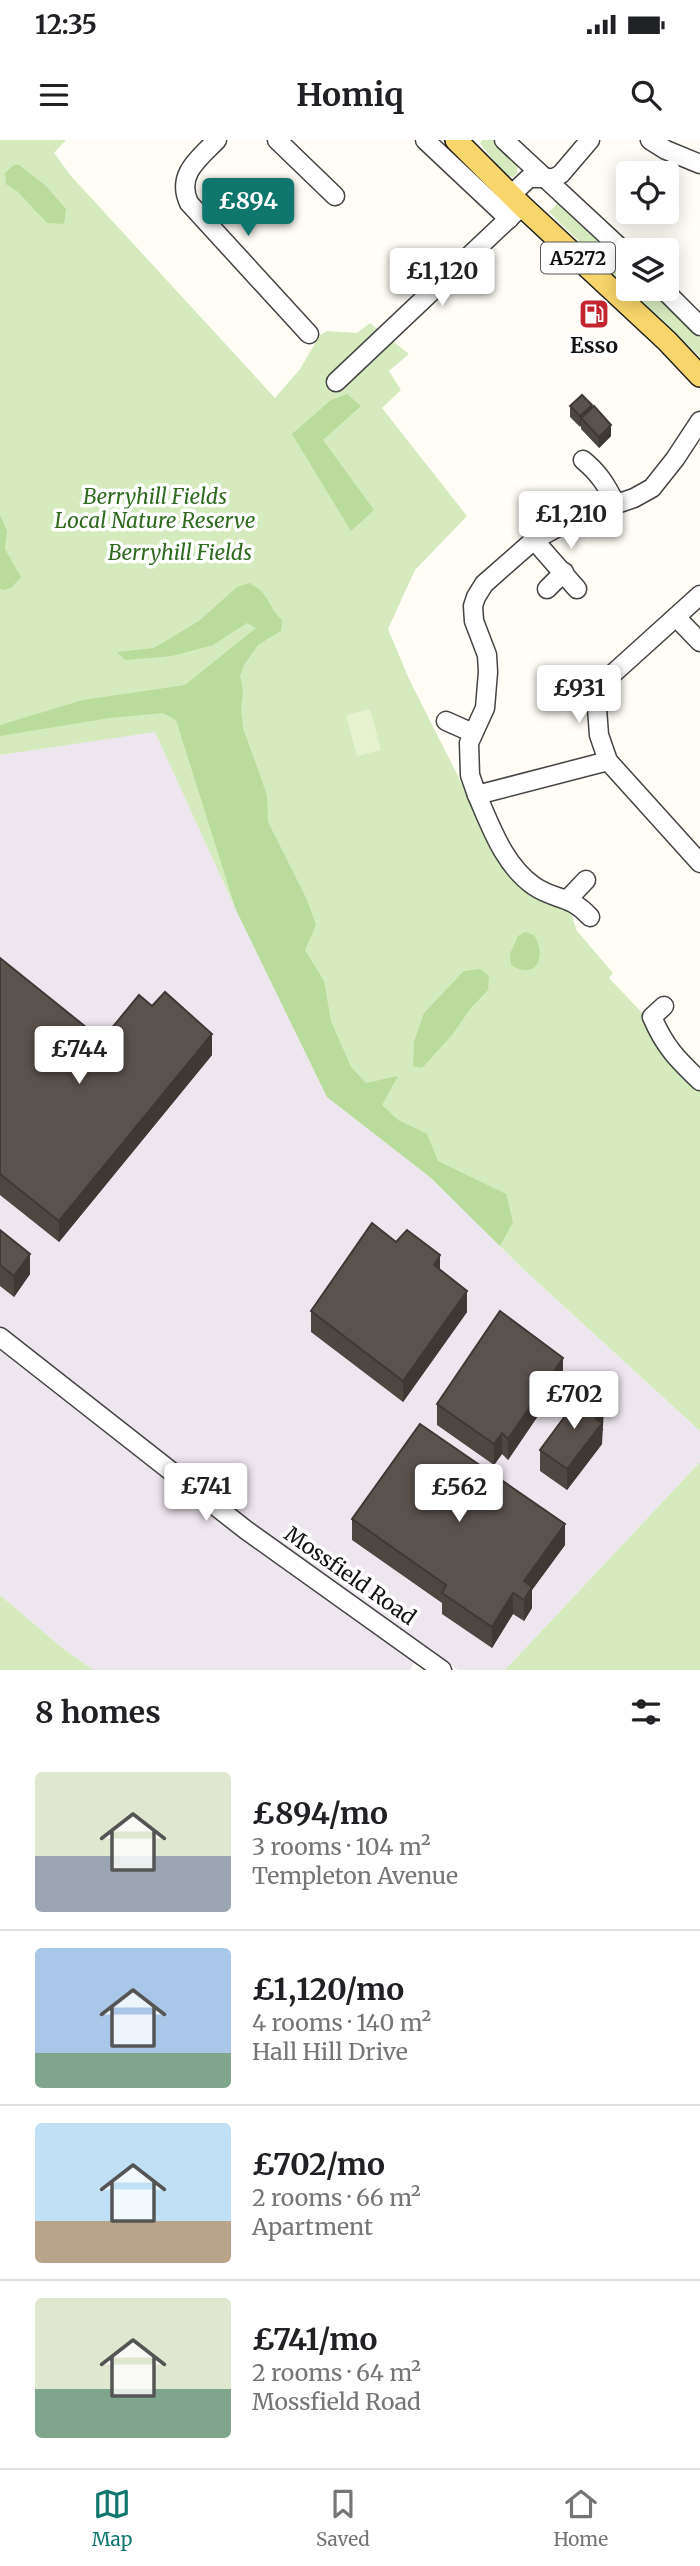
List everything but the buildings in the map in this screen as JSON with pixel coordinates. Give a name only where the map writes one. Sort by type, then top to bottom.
[{"type":"main road","name":"A5272","points":[[456,140],[514,206],[667,341],[700,376]]},
{"type":"street","points":[[277,140],[335,196]]},
{"type":"street","points":[[425,140],[514,206]]},
{"type":"street","points":[[504,140],[616,244]]},
{"type":"street","points":[[335,382],[514,206],[528,178],[554,178],[561,174],[590,140]]},
{"type":"street","points":[[650,140],[700,164]]},
{"type":"street","points":[[214,141],[186,174],[184,185],[189,203],[309,334]]},
{"type":"street","points":[[676,301],[699,323]]},
{"type":"street","points":[[590,917],[578,904],[547,894],[517,870],[501,848],[477,795],[470,775],[469,743],[485,708],[488,672],[486,655],[474,621],[473,606],[484,584],[534,540],[573,519],[634,498],[652,488],[700,421]]},
{"type":"street","points":[[596,464],[615,503]]},
{"type":"street","points":[[534,540],[578,589]]},
{"type":"street","points":[[547,589],[564,572]]},
{"type":"street","points":[[700,596],[607,679],[599,692],[597,708],[599,735],[608,761],[700,863]]},
{"type":"street","points":[[676,617],[700,642]]},
{"type":"street","points":[[446,722],[473,733]]},
{"type":"street","points":[[477,795],[608,761]]},
{"type":"street","points":[[568,899],[586,880]]},
{"type":"street","points":[[653,1010],[671,1053],[700,1082]]},
{"type":"street","name":"Mossfield Road","points":[[0,1337],[246,1530],[442,1670]]},
{"type":"shaded area","points":[[155,731],[236,910],[327,1097],[430,1177],[521,1267],[700,1431],[700,1462],[505,1670],[458,1670],[425,1645],[410,1670],[94,1670],[66,1651],[0,1595],[0,755]]},
{"type":"green space","name":"Berryhill Fields","points":[[0,140],[66,140],[54,153],[71,176],[275,398],[300,369],[320,335],[327,331],[357,333],[370,323],[409,354],[389,371],[401,390],[382,408],[467,516],[415,570],[388,629],[409,679],[469,798],[524,888],[541,901],[570,910],[577,931],[613,973],[609,978],[700,1080],[700,1431],[521,1267],[430,1177],[327,1097],[236,910],[155,732],[0,755]]},
{"type":"green space","points":[[482,140],[496,140],[518,164],[517,173],[513,177],[505,175],[480,143]]},
{"type":"green space","points":[[14,165],[19,165],[46,186],[66,209],[64,224],[47,223],[18,192],[6,184],[5,173]]},
{"type":"green space","points":[[560,201],[616,255],[616,277],[549,212]]},
{"type":"green space","points":[[641,301],[665,301],[700,334],[700,357]]},
{"type":"green space","points":[[347,394],[361,406],[323,440],[374,510],[351,531],[292,434],[331,400]]},
{"type":"green space","points":[[0,515],[7,531],[5,549],[21,577],[11,588],[2,590],[0,588]]},
{"type":"green space","points":[[249,583],[264,595],[282,620],[281,631],[258,645],[240,676],[243,691],[243,728],[267,795],[268,822],[307,900],[316,925],[305,950],[324,981],[331,1021],[351,1067],[366,1083],[398,1076],[382,1105],[398,1120],[427,1134],[438,1161],[506,1194],[513,1222],[500,1246],[430,1177],[327,1097],[236,910],[176,720],[163,713],[109,718],[0,736],[0,725],[83,700],[185,685],[256,628],[247,623],[213,645],[172,656],[125,660],[117,652],[154,648],[199,621],[237,587]]},
{"type":"green space","points":[[370,709],[381,750],[357,756],[346,715]]},
{"type":"green space","points":[[525,932],[534,935],[540,951],[537,964],[527,970],[511,965],[510,954],[518,936]]},
{"type":"green space","points":[[480,969],[489,976],[488,990],[422,1068],[413,1066],[414,1042],[424,1013],[464,971]]},
{"type":"green space","points":[[700,1462],[700,1670],[505,1670]]},
{"type":"green space","points":[[0,1595],[66,1651],[94,1670],[0,1670]]},
{"type":"place","name":"Esso","points":[[594,314]]},
{"type":"park label","name":"Berryhill Fields Local Nature Reserve","points":[[155,509]]}]
